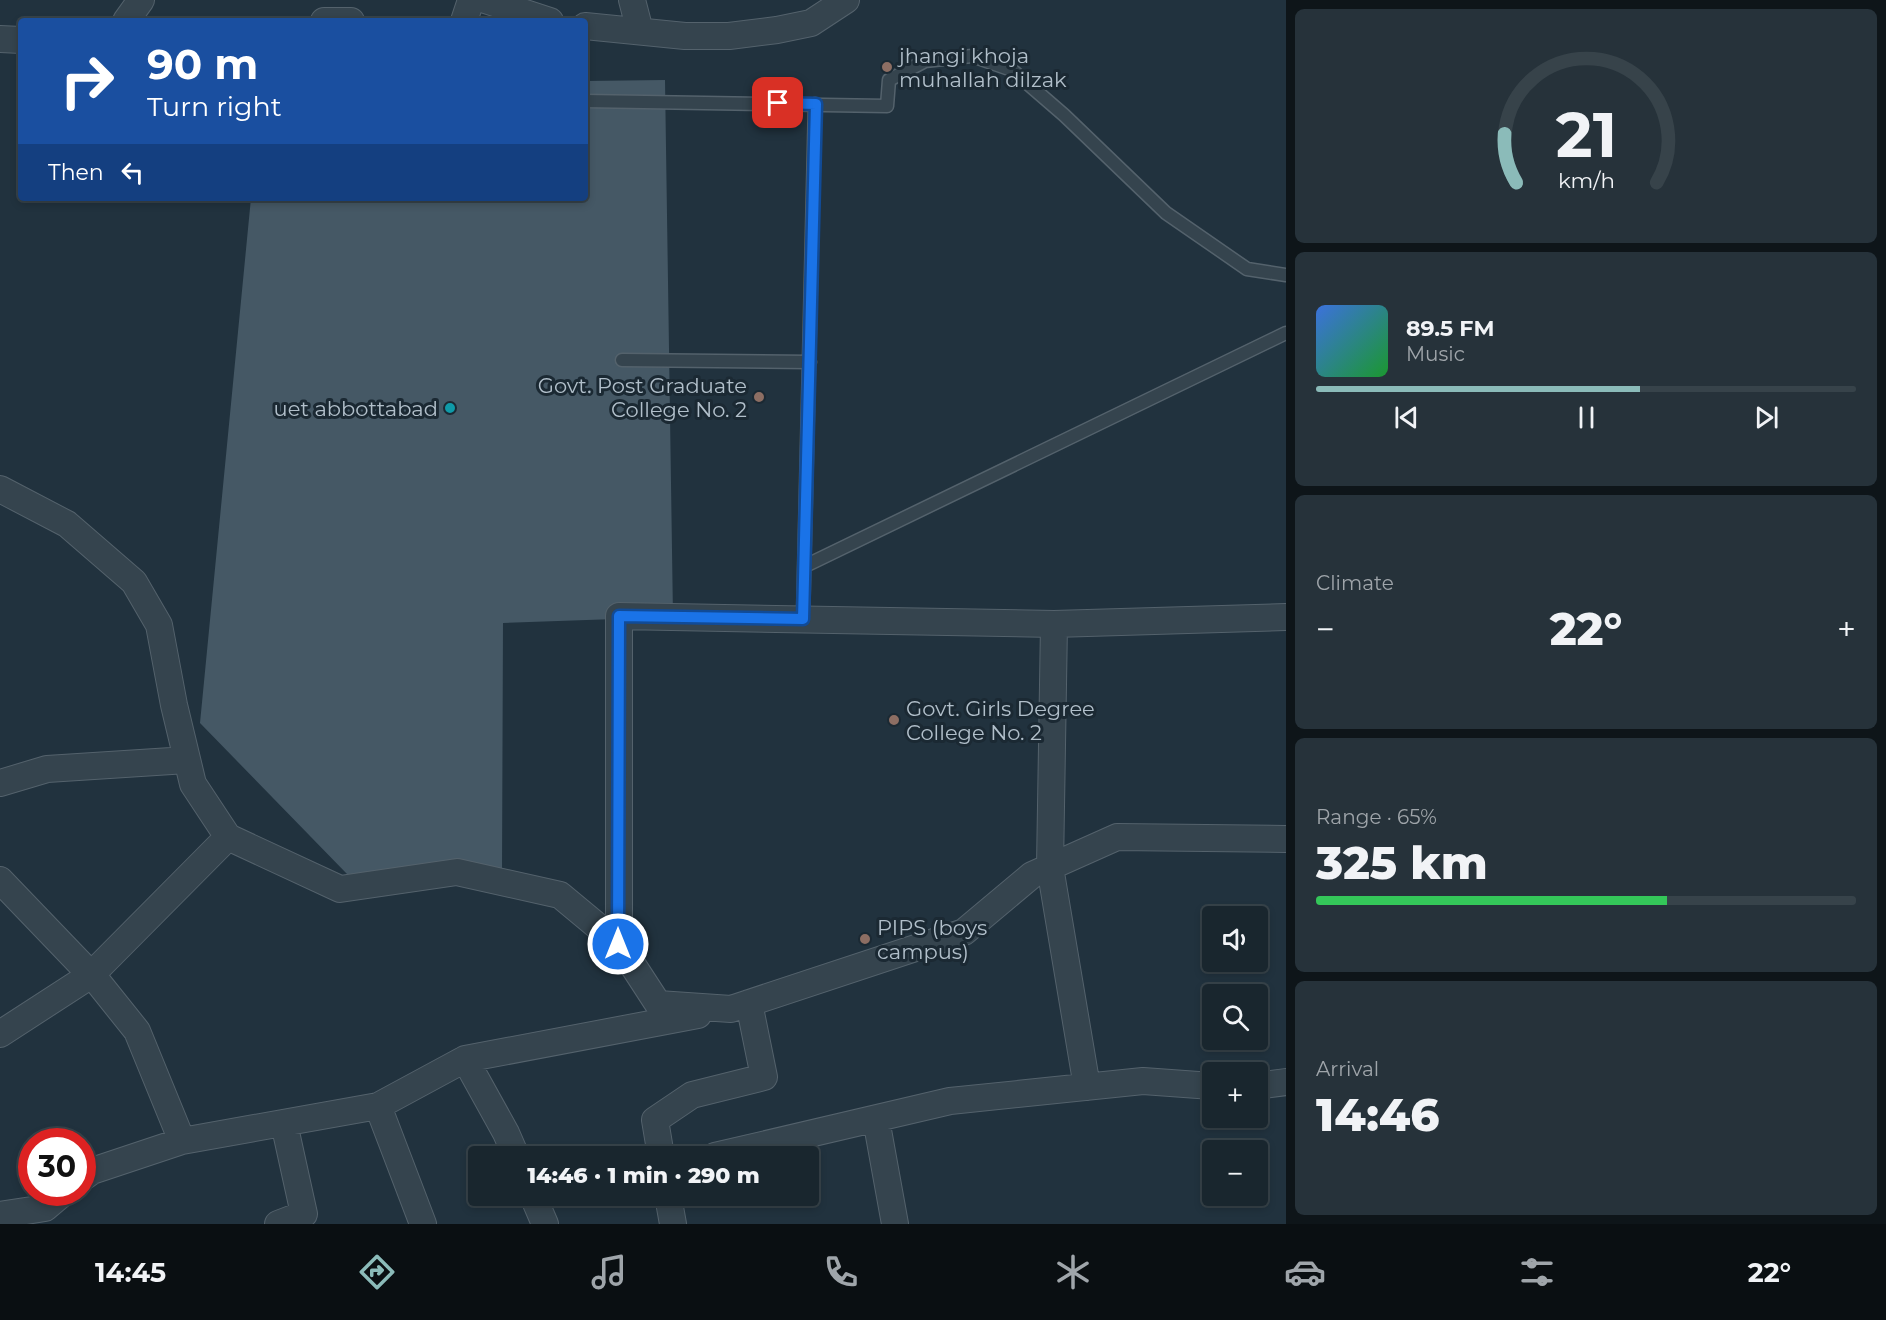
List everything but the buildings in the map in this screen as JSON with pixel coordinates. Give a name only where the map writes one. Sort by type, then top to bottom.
[{"type":"street","points":[[128,18],[141,0]]},
{"type":"street","points":[[466,18],[471,0]]},
{"type":"street","points":[[485,0],[541,18]]},
{"type":"street","points":[[632,0],[640,31]]},
{"type":"street","points":[[588,26],[685,36],[718,36],[777,30],[811,23],[846,0]]},
{"type":"street","points":[[0,39],[18,40]]},
{"type":"street","points":[[0,489],[67,524],[134,582],[159,625],[174,705],[193,784],[228,837],[340,889],[457,872],[560,895],[618,944],[658,1004],[740,1006]]},
{"type":"street","points":[[618,944],[619,616],[1054,624],[1286,617]]},
{"type":"street","points":[[1054,624],[1050,867],[1087,1087]]},
{"type":"street","points":[[0,783],[47,769],[187,760]]},
{"type":"street","points":[[0,1034],[91,975],[228,837]]},
{"type":"street","points":[[96,1170],[182,1141],[378,1106],[465,1059],[740,1006],[964,932],[1032,875],[1117,837],[1286,839]]},
{"type":"street","points":[[0,880],[91,975],[137,1031],[182,1141]]},
{"type":"street","points":[[660,1146],[655,1120],[692,1095],[764,1077],[740,1006]]},
{"type":"street","points":[[465,1059],[512,1146]]},
{"type":"street","points":[[759,1146],[950,1101],[1143,1080],[1202,1085]]},
{"type":"street","points":[[1268,1084],[1286,1082]]},
{"type":"street","points":[[378,1106],[423,1224]]},
{"type":"street","points":[[876,1119],[895,1224]]},
{"type":"street","points":[[278,1224],[304,1214],[285,1123]]},
{"type":"street","points":[[0,1215],[47,1206]]},
{"type":"street","points":[[537,1206],[545,1224]]},
{"type":"street","points":[[670,1206],[673,1224]]},
{"type":"lane","points":[[588,100],[887,106],[889,80],[925,61],[972,56],[1012,70],[1064,115],[1166,213],[1247,269],[1286,275]]},
{"type":"lane","points":[[803,619],[816,104]]},
{"type":"lane","points":[[805,566],[1286,333]]},
{"type":"lane","points":[[622,360],[810,362]]},
{"type":"place","name":"jhangi khoja muhallah dilzak","points":[[887,67]]},
{"type":"place","name":"Govt. Post Graduate College No. 2","points":[[759,397]]},
{"type":"place","name":"uet abbottabad","points":[[450,408]]},
{"type":"place","name":"Govt. Girls Degree College No. 2","points":[[894,720]]},
{"type":"place","name":"PIPS (boys campus)","points":[[865,939]]},
{"type":"route","points":[[618,944],[619,616],[803,619],[816,104],[778,103]]}]
